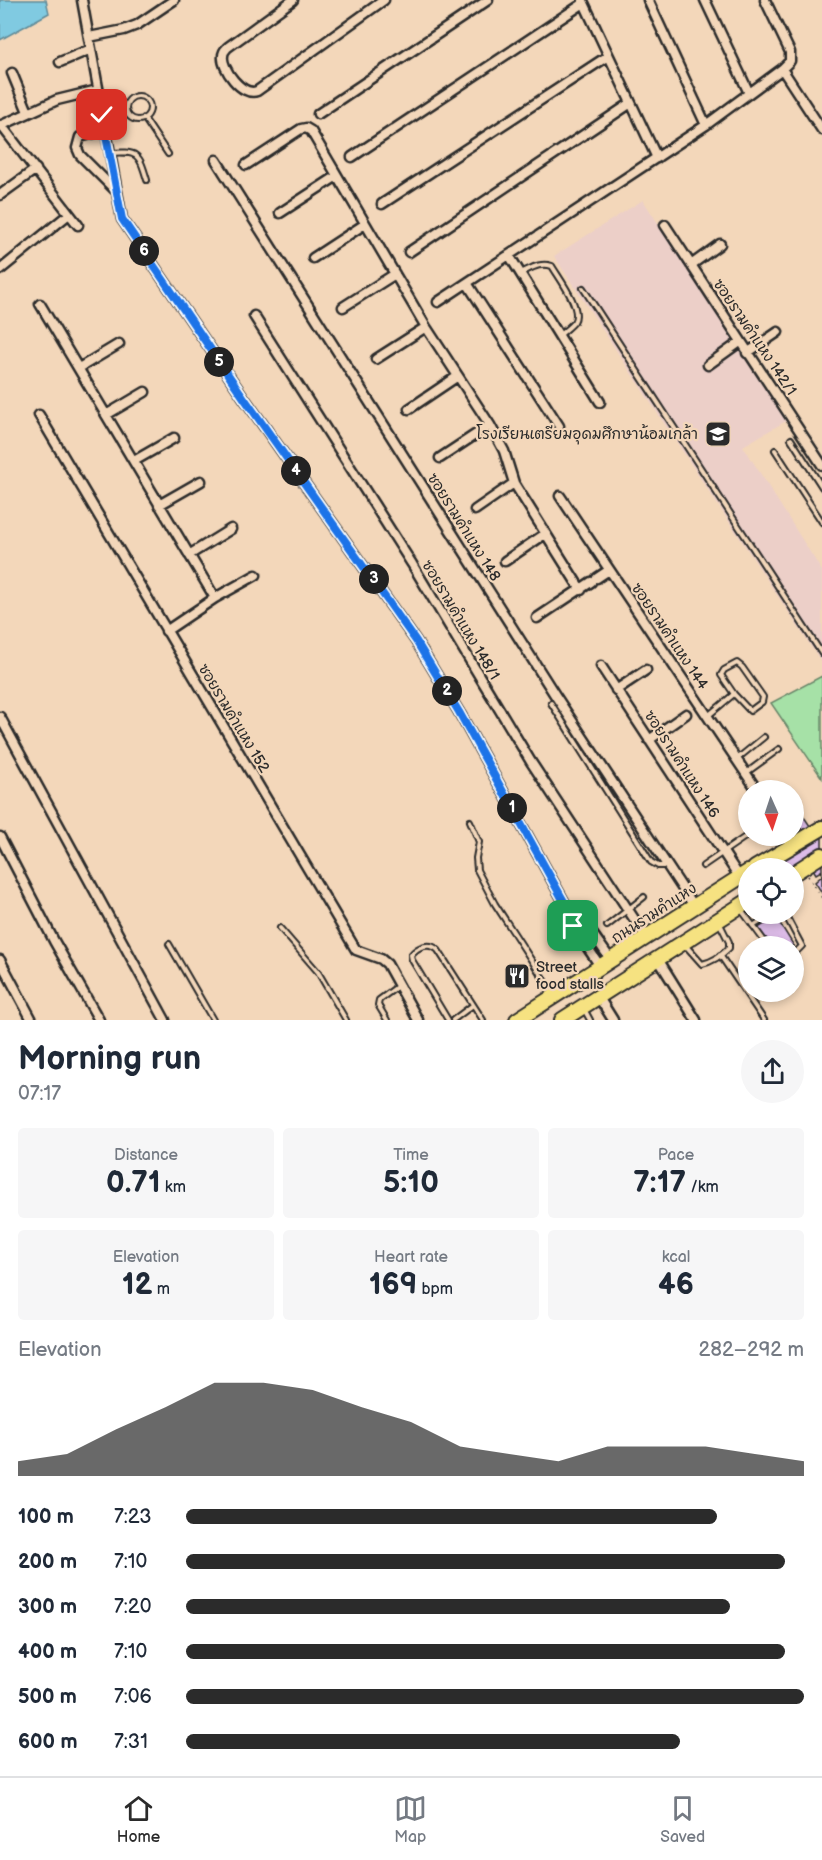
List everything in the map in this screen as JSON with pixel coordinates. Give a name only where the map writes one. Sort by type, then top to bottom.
[{"type":"main road","points":[[804,835],[822,828]]},
{"type":"main road","points":[[767,858],[782,846]]},
{"type":"main road","points":[[804,867],[822,855]]},
{"type":"main road","name":"ถนนรามคำแหง","points":[[517,1020],[738,879]]},
{"type":"main road","points":[[562,1020],[738,908]]},
{"type":"street","points":[[82,0],[122,219],[244,398],[416,641],[459,712],[572,916],[573,926],[605,963]]},
{"type":"street","points":[[89,37],[137,25],[174,0]]},
{"type":"street","points":[[292,0],[224,52],[223,57],[228,71],[246,92],[252,94],[257,91],[384,0]]},
{"type":"street","points":[[318,114],[488,0]]},
{"type":"street","points":[[648,0],[706,125]]},
{"type":"street","points":[[705,0],[749,93]]},
{"type":"street","points":[[438,302],[706,125],[782,69],[790,61],[790,52],[765,0]]},
{"type":"street","points":[[352,157],[584,2],[657,158]]},
{"type":"street","points":[[60,62],[91,50]]},
{"type":"street","points":[[381,204],[608,56]]},
{"type":"street","points":[[782,69],[822,130]]},
{"type":"street","points":[[12,73],[28,112]]},
{"type":"street","points":[[78,225],[1,125],[57,100],[98,90]]},
{"type":"street","points":[[409,252],[631,103]]},
{"type":"street","points":[[246,165],[301,129],[306,128],[311,131],[426,327],[490,425],[504,451],[514,483],[581,590]]},
{"type":"street","points":[[105,130],[80,137],[77,148],[80,155],[117,193]]},
{"type":"street","name":"ซอยรามคำแหง 148","points":[[216,160],[555,695],[694,906]]},
{"type":"street","points":[[0,195],[36,169]]},
{"type":"street","points":[[280,213],[337,176]]},
{"type":"street","points":[[0,270],[69,214]]},
{"type":"street","points":[[313,258],[365,224]]},
{"type":"street","name":"ซอยรามคำแหง 142/1","points":[[665,225],[822,465]]},
{"type":"street","points":[[690,265],[720,244]]},
{"type":"street","points":[[509,255],[600,402]]},
{"type":"street","points":[[343,307],[395,274]]},
{"type":"street","points":[[466,283],[559,426]]},
{"type":"street","points":[[39,304],[215,598]]},
{"type":"street","name":"ซอยรามคำแหง 148/1","points":[[254,316],[412,564],[531,762],[646,937]]},
{"type":"street","points":[[376,359],[426,327]]},
{"type":"street","points":[[747,353],[778,332]]},
{"type":"street","points":[[708,365],[740,342]]},
{"type":"street","points":[[79,368],[119,344]]},
{"type":"street","points":[[409,409],[458,376]]},
{"type":"street","points":[[106,415],[145,392]]},
{"type":"street","name":"ซอยรามคำแหง 152","points":[[39,415],[356,950],[381,958],[387,964],[418,1020]]},
{"type":"street","points":[[440,458],[490,425]]},
{"type":"street","points":[[134,461],[174,438]]},
{"type":"street","points":[[159,505],[201,481]]},
{"type":"street","points":[[475,510],[514,483]]},
{"type":"street","name":"ซอยรามคำแหง 144","points":[[560,496],[751,780]]},
{"type":"street","points":[[189,555],[231,529]]},
{"type":"street","points":[[505,561],[545,534]]},
{"type":"street","points":[[537,618],[609,570]]},
{"type":"street","points":[[166,631],[215,598],[256,575]]},
{"type":"street","name":"ซอยรามคำแหง 146","points":[[601,666],[723,852],[738,868]]},
{"type":"street","points":[[616,690],[646,670]]},
{"type":"street","points":[[649,740],[686,714]]},
{"type":"street","points":[[0,717],[165,1020]]},
{"type":"street","points":[[0,837],[54,941],[99,1020]]},
{"type":"street","points":[[658,959],[696,1020]]},
{"type":"street","points":[[0,960],[33,1020]]},
{"type":"street","points":[[598,996],[613,1020]]},
{"type":"lane","points":[[142,97],[150,105],[149,113],[144,118],[133,119],[126,111],[126,104],[131,98],[142,97]]},
{"type":"lane","points":[[102,115],[126,111]]},
{"type":"lane","points":[[144,118],[168,154]]},
{"type":"lane","points":[[110,153],[135,153],[140,157],[147,180]]},
{"type":"lane","points":[[521,273],[538,265],[552,266],[577,313],[575,321],[559,336]]},
{"type":"lane","points":[[583,288],[822,654]]},
{"type":"lane","points":[[791,439],[822,487]]},
{"type":"lane","points":[[775,450],[822,522]]},
{"type":"lane","points":[[736,663],[742,666],[763,700],[752,711],[748,711],[734,694],[721,675],[724,670],[736,663]]},
{"type":"lane","points":[[708,716],[734,694]]},
{"type":"lane","points":[[551,703],[651,862],[658,866],[666,866]]},
{"type":"lane","points":[[737,759],[764,737]]},
{"type":"lane","points":[[746,772],[779,749]]},
{"type":"lane","points":[[470,821],[479,843],[476,858],[477,870],[495,904],[554,996]]},
{"type":"lane","points":[[703,866],[738,842]]},
{"type":"lane","points":[[607,926],[645,897]]},
{"type":"lane","points":[[684,942],[702,964],[720,955],[729,948],[729,942],[718,921]]},
{"type":"lane","points":[[756,924],[753,926],[760,936]]},
{"type":"lane","points":[[280,928],[318,972],[346,1020]]},
{"type":"lane","points":[[169,944],[213,1020]]},
{"type":"lane","points":[[473,1005],[451,1020],[411,955],[428,944],[434,945],[483,1020]]},
{"type":"lane","points":[[720,955],[764,1020]]},
{"type":"lane","points":[[387,1020],[378,1005],[379,1000],[398,986]]},
{"type":"lane","points":[[582,1006],[590,1020]]},
{"type":"path","points":[[804,878],[822,898]]},
{"type":"shaded area","name":"โรงเรียนเตรียมอุดมศึกษาน้อมเกล้า","points":[[643,200],[786,421],[743,446],[822,571],[822,663],[554,256]]},
{"type":"green space","points":[[822,676],[822,778],[771,703]]},
{"type":"water","points":[[0,0],[46,0],[49,13],[0,40]]},
{"type":"building","points":[[804,817],[812,829],[822,822],[822,876],[821,871],[816,874],[813,869],[804,875],[804,858],[778,858],[791,846],[804,846]]},
{"type":"building","points":[[822,876],[822,893],[815,882]]},
{"type":"building","points":[[765,924],[780,924],[788,936],[763,936],[758,928]]},
{"type":"place","name":"โรงเรียนเตรียมอุดมศึกษาน้อมเกล้า","points":[[718,434]]},
{"type":"place","name":"Street food stalls","points":[[517,976]]},
{"type":"route","points":[[102,115],[122,219],[244,398],[416,641],[459,712],[572,916],[573,926]]}]
